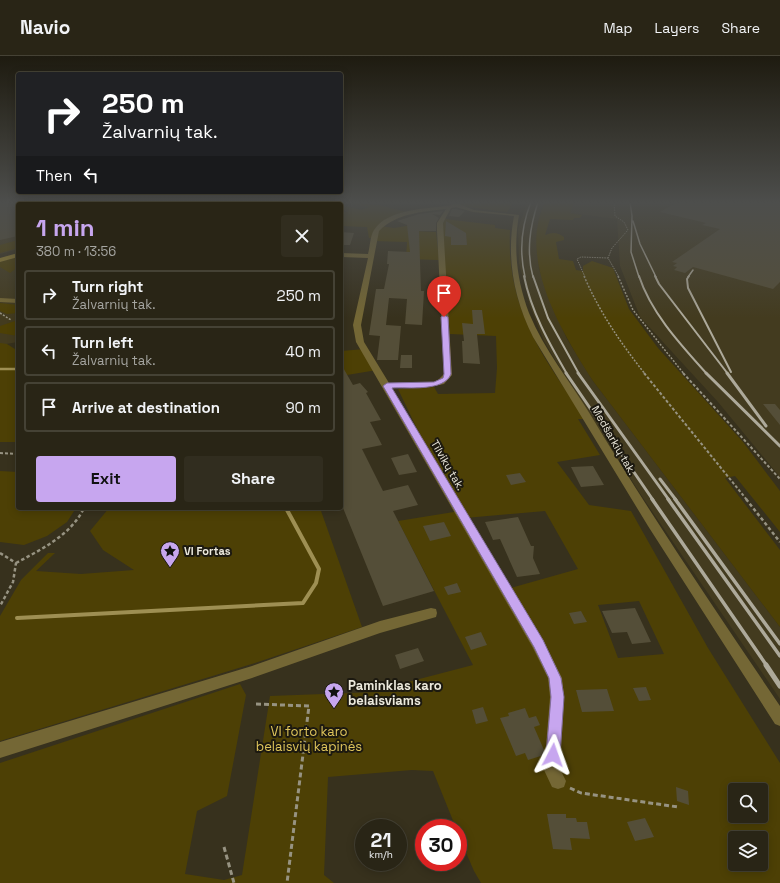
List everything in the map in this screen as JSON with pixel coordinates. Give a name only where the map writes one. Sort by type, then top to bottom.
[{"type":"main road","points":[[0,256],[16,252]]},
{"type":"main road","points":[[0,260],[16,256]]},
{"type":"street","name":"Tilvikų tak.","points":[[374,241],[357,325],[360,342],[538,644],[555,678],[557,697],[552,770],[558,781]]},
{"type":"street","points":[[387,386],[434,384],[441,382],[448,374],[441,241]]},
{"type":"street","name":"Medšarkių tak.","points":[[513,241],[513,264],[526,313],[539,342],[578,401],[612,462],[780,719]]},
{"type":"street","points":[[343,255],[370,256]]},
{"type":"street","points":[[0,300],[16,301]]},
{"type":"street","points":[[0,750],[252,672],[380,627],[431,613]]},
{"type":"path","points":[[608,258],[612,248],[619,241]]},
{"type":"path","points":[[608,258],[581,257],[577,259],[597,306],[626,350],[780,542]]},
{"type":"path","points":[[608,258],[616,270],[633,310],[689,380],[780,478]]},
{"type":"path","points":[[0,313],[11,320]]},
{"type":"path","points":[[0,453],[16,454]]},
{"type":"path","points":[[16,563],[44,548],[81,517],[83,510]]},
{"type":"path","points":[[0,553],[16,563]]},
{"type":"path","points":[[0,606],[13,582],[16,563]]},
{"type":"path","points":[[256,704],[309,706],[287,883]]},
{"type":"path","points":[[558,781],[581,793],[678,807]]},
{"type":"path","points":[[224,847],[234,883]]},
{"type":"shaded area","points":[[0,241],[16,241],[16,250],[0,254]]},
{"type":"shaded area","points":[[518,241],[537,241],[539,269],[551,303],[567,339],[593,381],[780,627],[780,699],[643,498],[554,358],[544,341],[530,306],[519,263]]},
{"type":"shaded area","points":[[618,241],[780,241],[780,477],[718,402],[640,317],[620,266]]},
{"type":"shaded area","points":[[16,258],[16,342],[0,345],[0,262]]},
{"type":"green space","points":[[16,241],[16,249],[0,253],[0,245]]},
{"type":"green space","points":[[373,241],[437,241],[439,260],[406,259],[407,242]]},
{"type":"green space","name":"VI forto karo belaisvių kapinės","points":[[441,241],[510,241],[510,258],[514,284],[530,331],[555,375],[586,419],[578,419],[600,455],[557,462],[589,505],[631,511],[708,648],[780,763],[780,883],[481,883],[467,855],[467,819],[452,819],[433,771],[412,770],[328,777],[324,875],[334,883],[0,883],[0,763],[240,684],[246,695],[227,796],[197,811],[185,874],[224,880],[242,875],[270,696],[404,691],[404,683],[473,665],[398,521],[460,511],[440,477],[398,389],[434,387],[438,394],[495,393],[497,368],[496,336],[450,334]],"holes":[[[545,511],[578,569],[507,589],[465,518]],[[639,601],[664,654],[618,658],[598,605]]]},
{"type":"green space","points":[[537,241],[562,241],[556,242],[559,259],[573,261],[576,270],[583,271],[583,266],[592,261],[613,268],[629,309],[658,348],[743,442],[780,491],[780,532],[735,476],[725,478],[780,550],[780,627],[593,381],[557,319],[547,296],[540,272],[536,248]]},
{"type":"green space","points":[[16,258],[16,268],[10,273],[0,267],[0,262]]},
{"type":"green space","points":[[0,303],[16,305],[16,313],[7,314],[0,311]]},
{"type":"green space","points":[[16,321],[16,336],[0,333],[0,326]]},
{"type":"green space","points":[[0,343],[7,344],[16,350],[16,442],[0,442]]},
{"type":"green space","points":[[365,349],[377,370],[343,376],[343,351]]},
{"type":"green space","points":[[0,471],[16,472],[16,510],[75,510],[67,522],[47,536],[24,545],[0,542]]},
{"type":"green space","name":"VI Fortas","points":[[107,510],[321,510],[362,627],[255,663],[0,741],[0,616],[21,580],[48,553],[55,553],[36,571],[81,574],[134,570],[103,550],[90,531]]},
{"type":"building","points":[[343,241],[351,241],[350,245],[343,245]]},
{"type":"building","points":[[409,241],[419,241],[421,291],[424,291],[422,325],[405,324],[407,299],[389,298],[386,325],[401,326],[398,360],[377,360],[380,336],[369,335],[376,289],[384,289],[389,264],[387,264],[388,251],[410,252]]},
{"type":"building","points":[[451,241],[467,241],[467,245],[451,245]]},
{"type":"building","points":[[703,241],[780,241],[780,282],[773,289],[693,267],[685,273],[674,270],[677,267],[673,266],[677,263],[672,262]]},
{"type":"building","points":[[472,310],[482,310],[485,334],[477,334],[480,364],[463,363],[462,341],[464,341],[462,323],[473,324]]},
{"type":"building","points":[[401,355],[412,355],[412,368],[400,368]]},
{"type":"building","points":[[343,368],[353,385],[360,383],[368,392],[366,393],[381,420],[370,422],[382,445],[362,449],[383,491],[408,485],[418,505],[393,511],[434,591],[383,606],[343,508]]},
{"type":"building","points":[[763,404],[775,404],[780,410],[780,425]]},
{"type":"building","points":[[408,454],[417,472],[399,475],[391,458]]},
{"type":"building","points":[[593,466],[604,485],[581,487],[571,467]]},
{"type":"building","points":[[520,473],[526,482],[511,485],[506,475]]},
{"type":"building","points":[[518,517],[531,546],[534,546],[533,558],[540,574],[517,577],[500,539],[493,540],[485,522]]},
{"type":"building","points":[[444,522],[451,536],[430,541],[423,526]]},
{"type":"building","points":[[457,583],[461,592],[448,595],[444,587]]},
{"type":"building","points":[[635,608],[651,642],[632,644],[627,632],[612,633],[602,611]]},
{"type":"building","points":[[581,611],[587,622],[574,624],[569,613]]},
{"type":"building","points":[[481,632],[487,645],[471,650],[465,637]]},
{"type":"building","points":[[418,648],[424,661],[400,669],[395,655]]},
{"type":"building","points":[[646,687],[651,700],[639,701],[633,688]]},
{"type":"building","points":[[607,689],[614,711],[582,712],[576,690]]},
{"type":"building","points":[[483,707],[488,721],[476,724],[472,710]]},
{"type":"building","points":[[525,708],[529,718],[536,716],[540,725],[534,727],[544,750],[544,755],[528,760],[525,753],[516,756],[500,718],[509,716],[508,713]]},
{"type":"building","points":[[676,787],[688,791],[689,805],[677,801]]},
{"type":"building","points":[[547,814],[566,814],[566,818],[576,818],[577,822],[587,822],[590,839],[570,838],[572,850],[553,849]]},
{"type":"building","points":[[645,818],[654,837],[635,841],[627,822]]},
{"type":"waterway","points":[[0,369],[16,369]]},
{"type":"waterway","points":[[17,618],[303,603],[316,583],[319,569],[287,510]]},
{"type":"railway","points":[[522,241],[522,258],[525,277]]},
{"type":"railway","points":[[530,241],[529,248],[533,277]]},
{"type":"railway","points":[[631,241],[631,252],[639,277]]},
{"type":"railway","points":[[639,241],[656,277]]},
{"type":"railway","points":[[688,277],[693,270]]},
{"type":"railway","points":[[524,276],[536,314],[547,339],[567,374]]},
{"type":"railway","points":[[533,276],[548,318],[579,374]]},
{"type":"railway","points":[[639,276],[644,290],[659,316],[677,340],[707,374]]},
{"type":"railway","points":[[655,276],[659,284],[728,374]]},
{"type":"railway","points":[[689,276],[687,279],[688,288],[731,372]]},
{"type":"railway","points":[[566,373],[653,500]]},
{"type":"railway","points":[[578,373],[669,500]]},
{"type":"railway","points":[[727,373],[766,426]]},
{"type":"railway","points":[[707,374],[780,446]]},
{"type":"railway","points":[[660,479],[676,500]]},
{"type":"railway","points":[[652,499],[767,666]]},
{"type":"railway","points":[[668,499],[780,656]]},
{"type":"railway","points":[[675,499],[780,644]]},
{"type":"railway","points":[[766,665],[780,686]]},
{"type":"place","name":"VI Fortas","points":[[170,568]]},
{"type":"place","name":"Paminklas karo belaisviams","points":[[334,709]]},
{"type":"route","points":[[444,317],[448,374],[446,379],[434,384],[397,384],[387,386],[538,644],[555,678],[557,697],[553,755]]}]
